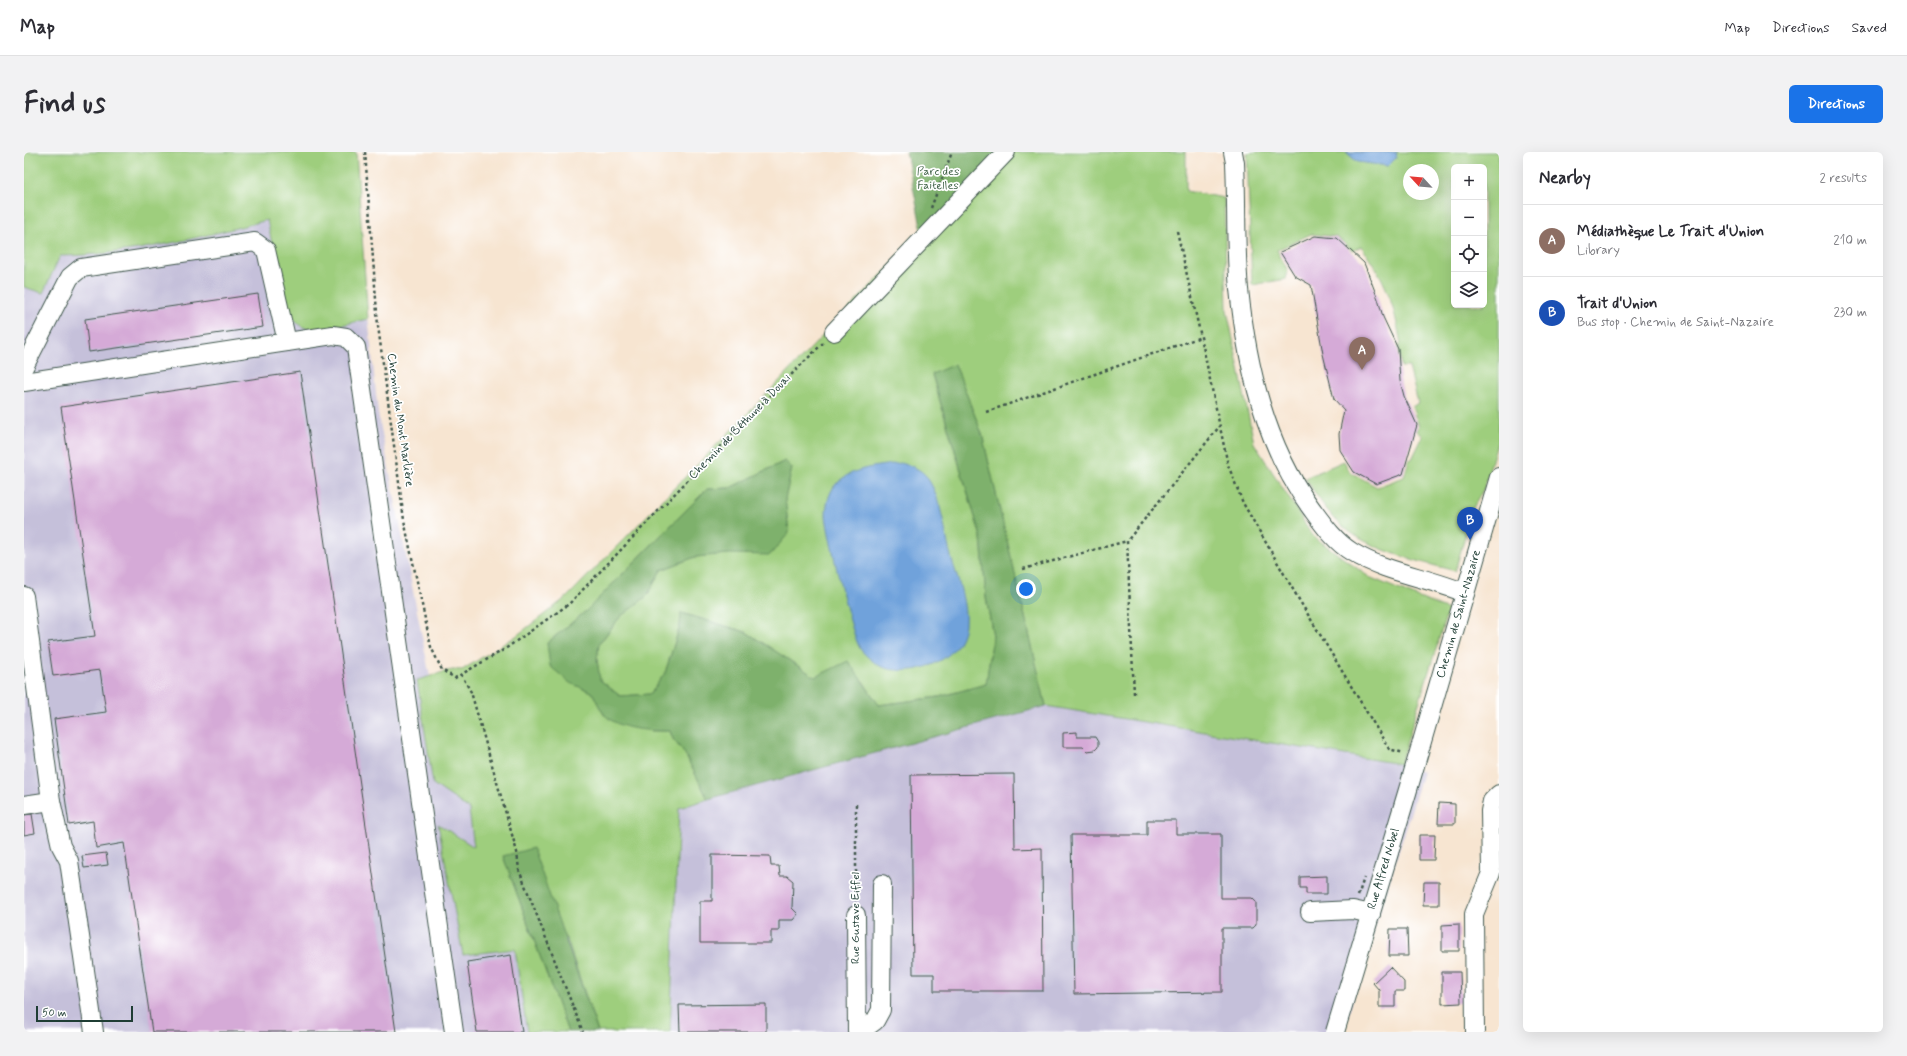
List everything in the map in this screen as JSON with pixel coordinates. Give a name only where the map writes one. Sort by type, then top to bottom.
[{"type":"street","points":[[834,332],[1006,152]]},
{"type":"street","points":[[1233,152],[1235,163],[1239,288],[1245,332],[1257,392],[1276,445],[1289,474],[1298,490],[1326,527],[1351,551],[1381,567],[1433,580],[1465,593]]},
{"type":"street","points":[[24,367],[70,277],[81,268],[255,242],[266,250],[287,342]]},
{"type":"street","points":[[24,382],[333,335],[346,337],[356,347],[454,1032]]},
{"type":"street","name":"Chemin de Saint-Nazaire","points":[[1433,706],[1499,477]]},
{"type":"street","points":[[24,596],[51,801],[61,846],[69,861],[94,1032]]},
{"type":"street","name":"Rue Alfred Nobel","points":[[1335,1032],[1433,706]]},
{"type":"street","points":[[1475,1032],[1474,914],[1491,873],[1490,812],[1492,801],[1499,794]]},
{"type":"street","points":[[24,805],[51,801]]},
{"type":"street","points":[[860,1032],[875,1021],[881,1010],[882,884]]},
{"type":"street","points":[[1310,912],[1353,910],[1371,914]]},
{"type":"street","name":"Rue Gustave Eiffel","points":[[856,915],[857,1032]]},
{"type":"path","name":"Chemin du Mont Marlière","points":[[365,152],[378,326],[404,520],[431,647],[442,670],[454,678]]},
{"type":"path","points":[[928,213],[952,152]]},
{"type":"path","points":[[1177,231],[1228,465],[1243,503],[1389,749],[1418,757]]},
{"type":"path","name":"Chemin de Béthune à Douai","points":[[454,678],[505,649],[569,604],[733,433],[834,332]]},
{"type":"path","points":[[986,412],[1201,337]]},
{"type":"path","points":[[1023,569],[1127,541],[1219,427]]},
{"type":"path","points":[[1127,541],[1134,694]]},
{"type":"path","points":[[461,674],[471,692],[517,852],[519,870],[583,1032]]},
{"type":"path","name":"Rue Gustave Eiffel","points":[[856,804],[856,915]]},
{"type":"shaded area","points":[[24,152],[356,152],[367,306],[378,413],[430,677],[503,856],[1046,706],[1399,764],[1423,772],[1343,1032],[24,1032]]},
{"type":"green space","points":[[24,152],[356,152],[368,319],[318,329],[310,329],[300,326],[291,317],[286,309],[267,220],[190,239],[138,249],[86,255],[60,256],[43,293],[24,287]]},
{"type":"green space","name":"Parc des Faitelles","points":[[906,152],[1000,152],[923,236]]},
{"type":"green space","points":[[1000,152],[1186,152],[1186,191],[1224,198],[1227,310],[1254,443],[1313,536],[1369,577],[1448,610],[1400,764],[1046,706],[982,434],[955,365],[932,375],[981,537],[986,597],[993,636],[986,684],[939,697],[878,705],[863,681],[815,677],[746,632],[682,613],[680,626],[665,673],[650,694],[620,696],[600,680],[597,660],[599,644],[620,617],[647,596],[661,570],[695,557],[728,554],[789,533],[785,499],[792,468],[785,461],[730,488],[707,489],[586,611],[547,643],[570,682],[592,692],[604,715],[651,731],[670,731],[673,739],[685,754],[708,799],[679,808],[670,1032],[598,1032],[567,940],[503,856],[568,1032],[527,1032],[515,949],[463,955],[438,824],[474,847],[469,809],[433,784],[417,680],[445,671],[462,670],[516,636],[567,597],[757,404]]},
{"type":"green space","points":[[1499,152],[1499,436],[1484,488],[1473,508],[1455,571],[1407,558],[1374,546],[1360,538],[1346,529],[1334,518],[1305,478],[1344,461],[1350,472],[1377,487],[1404,477],[1409,460],[1412,459],[1423,436],[1417,431],[1419,426],[1412,407],[1418,403],[1409,367],[1401,367],[1399,346],[1401,344],[1392,304],[1383,281],[1361,246],[1353,251],[1337,237],[1311,234],[1277,250],[1288,271],[1286,279],[1252,285],[1247,153]]},
{"type":"green space","points":[[955,364],[982,434],[1046,706],[708,799],[685,754],[673,739],[670,731],[654,731],[617,723],[604,714],[592,692],[570,683],[550,666],[547,643],[586,611],[707,489],[730,488],[785,461],[792,468],[785,499],[789,533],[770,555],[728,554],[695,557],[661,570],[647,596],[620,617],[599,644],[597,660],[600,680],[620,696],[650,694],[665,673],[680,626],[681,613],[746,632],[815,677],[848,661],[879,705],[939,697],[986,684],[993,636],[986,597],[981,537],[932,374]]},
{"type":"green space","points":[[533,848],[598,1032],[568,1032],[503,856]]},
{"type":"water","points":[[1346,152],[1397,152],[1396,158],[1388,166],[1357,162]]},
{"type":"water","points":[[901,463],[921,471],[927,477],[937,496],[949,550],[962,592],[965,609],[965,625],[962,638],[955,649],[934,664],[921,668],[894,670],[876,664],[861,650],[857,642],[846,607],[835,562],[826,515],[827,503],[831,491],[842,478],[866,468]]},
{"type":"building","points":[[1315,236],[1337,238],[1364,263],[1378,299],[1383,317],[1398,349],[1400,381],[1404,396],[1417,425],[1403,474],[1376,484],[1354,472],[1340,450],[1339,434],[1344,410],[1334,399],[1323,354],[1311,285],[1295,276],[1280,252]]},
{"type":"building","points":[[258,294],[263,327],[89,352],[85,319]]},
{"type":"building","points":[[300,372],[396,1032],[152,1032],[124,843],[96,848],[93,821],[69,825],[54,719],[106,712],[100,670],[53,676],[48,642],[95,636],[61,407]]},
{"type":"building","points":[[1077,732],[1077,737],[1095,737],[1098,742],[1098,747],[1095,750],[1087,751],[1083,747],[1063,747],[1063,733]]},
{"type":"building","points":[[1014,774],[1015,849],[1042,848],[1043,991],[934,991],[934,974],[913,974],[911,775]]},
{"type":"building","points":[[1439,803],[1455,804],[1455,824],[1438,824]]},
{"type":"building","points":[[32,814],[35,833],[24,835],[24,815]]},
{"type":"building","points":[[1147,820],[1176,820],[1176,834],[1221,834],[1221,898],[1252,898],[1256,902],[1256,925],[1253,928],[1222,928],[1222,992],[1074,994],[1071,835],[1147,835]]},
{"type":"building","points":[[1419,835],[1435,835],[1434,860],[1419,860]]},
{"type":"building","points":[[106,853],[108,865],[84,868],[82,856]]},
{"type":"building","points":[[712,855],[770,856],[771,866],[779,866],[780,876],[787,876],[793,881],[792,908],[798,914],[793,920],[779,920],[779,931],[771,931],[771,943],[700,943],[700,901],[712,901]]},
{"type":"building","points":[[1327,876],[1327,894],[1306,894],[1306,888],[1300,888],[1300,877]]},
{"type":"building","points":[[1424,882],[1439,882],[1439,905],[1423,905]]},
{"type":"building","points":[[1459,924],[1459,951],[1442,951],[1442,925]]},
{"type":"building","points":[[1390,929],[1407,929],[1408,956],[1389,956]]},
{"type":"building","points":[[511,955],[522,1032],[477,1032],[467,962]]},
{"type":"building","points":[[1390,967],[1404,982],[1404,991],[1395,991],[1395,1007],[1379,1007],[1379,990],[1373,983]]},
{"type":"building","points":[[1442,972],[1460,972],[1461,1003],[1442,1004]]},
{"type":"building","points":[[766,1004],[766,1032],[680,1032],[679,1005]]},
{"type":"place","name":"Médiathèque Le Trait d'Union","points":[[1362,370]]},
{"type":"place","name":"Trait d'Union","points":[[1470,540]]}]
